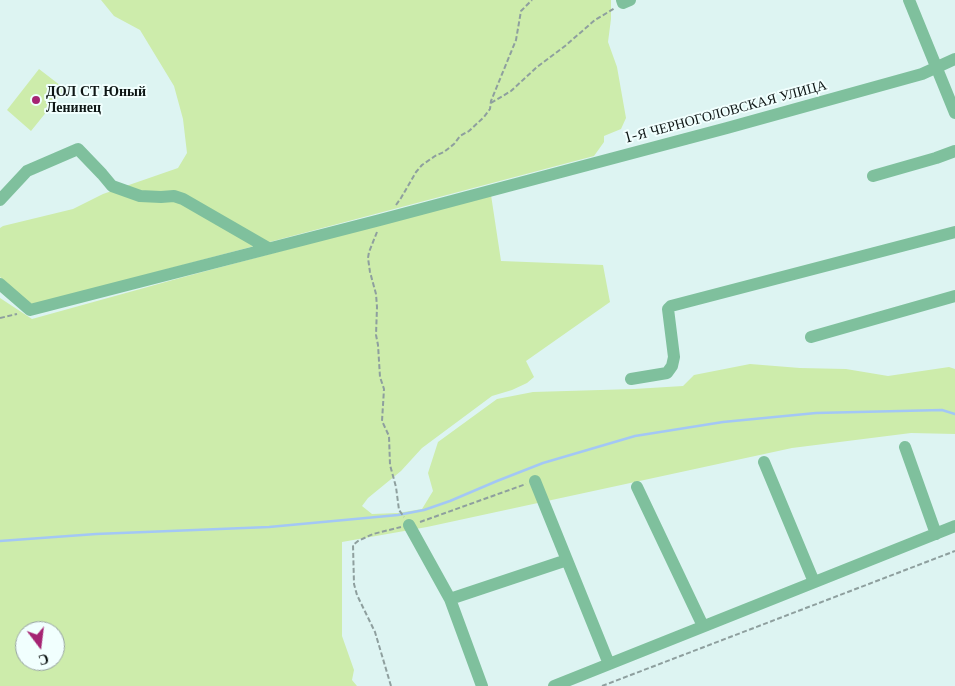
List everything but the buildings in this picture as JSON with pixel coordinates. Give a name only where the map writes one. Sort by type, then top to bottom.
[{"type":"street","points":[[909,0],[937,67],[951,92],[955,113]]},
{"type":"street","name":"1-Я ЧЕРНОГОЛОВСКАЯ УЛИЦА","points":[[30,310],[649,149],[922,74],[955,59]]},
{"type":"street","points":[[0,200],[27,171],[78,149],[112,186],[140,196],[174,196],[183,199],[268,248]]},
{"type":"street","points":[[649,149],[650,162]]},
{"type":"street","points":[[872,176],[955,151]]},
{"type":"street","points":[[631,379],[667,373],[672,366],[674,357],[668,309],[671,306],[955,232]]},
{"type":"street","points":[[0,284],[30,310]]},
{"type":"street","points":[[811,337],[955,296]]},
{"type":"street","points":[[905,448],[936,534]]},
{"type":"street","points":[[764,462],[814,582]]},
{"type":"street","points":[[535,481],[609,664]]},
{"type":"street","points":[[637,487],[703,626]]},
{"type":"street","points":[[409,525],[450,599],[482,686]]},
{"type":"street","points":[[554,686],[955,526]]},
{"type":"street","points":[[450,599],[567,560]]},
{"type":"path","points":[[394,206],[422,165],[454,144],[460,136],[484,117],[490,109],[490,103],[516,40],[521,11],[532,0]]},
{"type":"path","points":[[490,103],[511,91],[537,66],[596,20],[625,1]]},
{"type":"path","points":[[380,220],[368,258],[376,294],[376,335],[380,377],[384,386],[382,421],[389,436],[390,464],[399,510],[409,525]]},
{"type":"path","points":[[0,318],[30,310]]},
{"type":"path","points":[[391,686],[375,632],[357,595],[354,584],[353,545],[373,534],[409,525],[535,481]]},
{"type":"path","points":[[602,686],[955,551]]},
{"type":"green space","points":[[101,0],[611,0],[608,42],[617,67],[626,118],[621,129],[604,136],[604,142],[594,156],[32,305],[0,277],[0,228],[73,209],[103,194],[178,168],[187,153],[183,119],[174,86],[140,30],[114,16]]},
{"type":"green space","name":"ДОЛ СТ Юный Ленинец","points":[[39,69],[65,89],[31,131],[7,110]]},
{"type":"green space","points":[[491,195],[501,261],[603,265],[610,302],[526,361],[534,377],[527,383],[492,396],[422,448],[401,471],[368,498],[362,506],[372,514],[398,513],[422,509],[433,491],[428,473],[438,442],[497,399],[533,392],[683,386],[694,375],[750,364],[846,369],[888,376],[949,367],[955,369],[955,434],[911,433],[792,448],[427,527],[342,542],[342,636],[354,670],[352,680],[357,686],[0,686],[0,298],[32,319]]},
{"type":"waterway","points":[[0,541],[96,534],[269,527],[398,515],[424,510],[543,463],[635,436],[723,422],[816,413],[942,410],[955,414]]},
{"type":"place","name":"ДОЛ СТ Юный Ленинец","points":[[36,100]]}]
